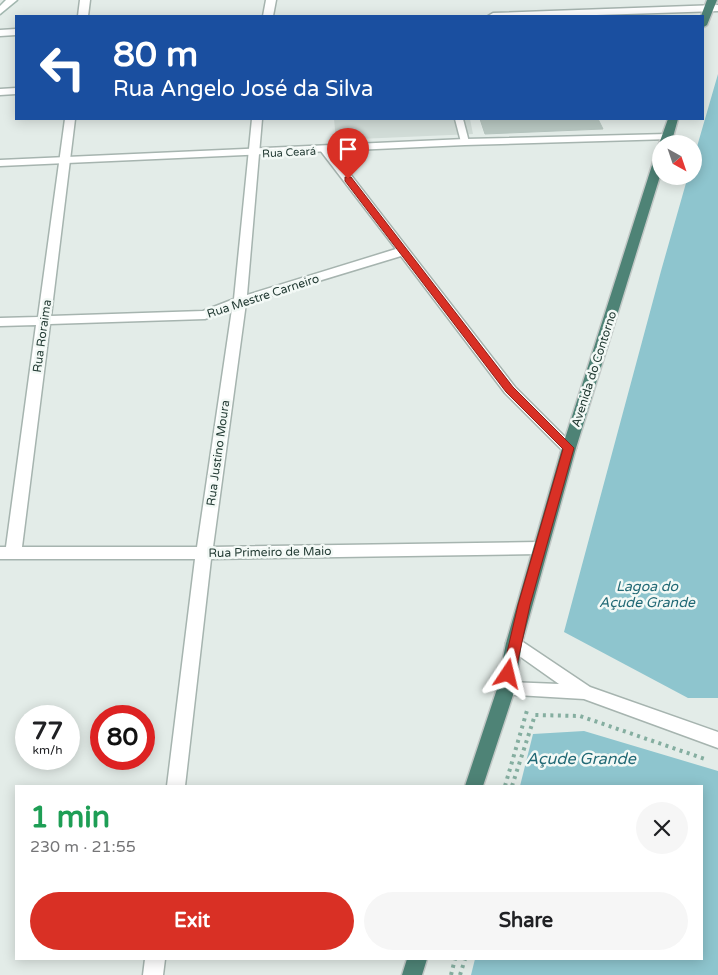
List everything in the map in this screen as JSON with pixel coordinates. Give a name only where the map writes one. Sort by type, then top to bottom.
[{"type":"highway","points":[[704,22],[713,6]]},
{"type":"highway","points":[[668,135],[673,120]]},
{"type":"highway","name":"Avenida do Contorno","points":[[474,785],[506,689],[514,643],[539,548],[652,185]]},
{"type":"highway","points":[[412,975],[417,960]]},
{"type":"street","points":[[0,11],[12,0]]},
{"type":"street","points":[[84,15],[85,0]]},
{"type":"street","points":[[268,15],[271,0]]},
{"type":"street","points":[[515,15],[713,6]]},
{"type":"street","points":[[0,33],[15,32]]},
{"type":"street","points":[[0,92],[15,91]]},
{"type":"street","name":"Rua Roraima","points":[[6,553],[45,322],[70,120]]},
{"type":"street","name":"Rua Justino Moura","points":[[176,785],[204,553],[240,300],[256,120]]},
{"type":"street","name":"Rua Ceará","points":[[0,163],[252,154],[465,142],[652,141]]},
{"type":"street","points":[[326,150],[510,390],[569,448]]},
{"type":"street","name":"Rua Mestre Carneiro","points":[[0,322],[205,316],[240,300],[403,252]]},
{"type":"street","name":"Rua Primeiro de Maio","points":[[6,553],[204,553],[539,548]]},
{"type":"street","points":[[514,643],[584,692],[718,740]]},
{"type":"street","points":[[506,689],[584,692]]},
{"type":"street","points":[[153,975],[155,960]]},
{"type":"lane","points":[[459,120],[465,142]]},
{"type":"path","points":[[505,785],[528,706],[538,705]]},
{"type":"path","points":[[512,785],[535,715],[580,716],[709,760]]},
{"type":"path","points":[[450,975],[455,960]]},
{"type":"path","points":[[460,975],[464,960]]},
{"type":"shaded area","points":[[334,120],[470,120],[473,134],[336,140]]},
{"type":"water","name":"Lagoa do Açude Grande","points":[[718,74],[718,698],[688,698],[564,632],[685,185],[702,185],[702,135],[700,135]]},
{"type":"water","name":"Açude Grande","points":[[584,731],[718,771],[718,975],[471,975],[475,960],[703,960],[703,785],[520,785],[533,734]]},
{"type":"building","points":[[480,120],[598,120],[603,129],[485,134]]},
{"type":"route","points":[[348,179],[510,390],[569,448],[539,548],[514,643],[508,674]]}]
